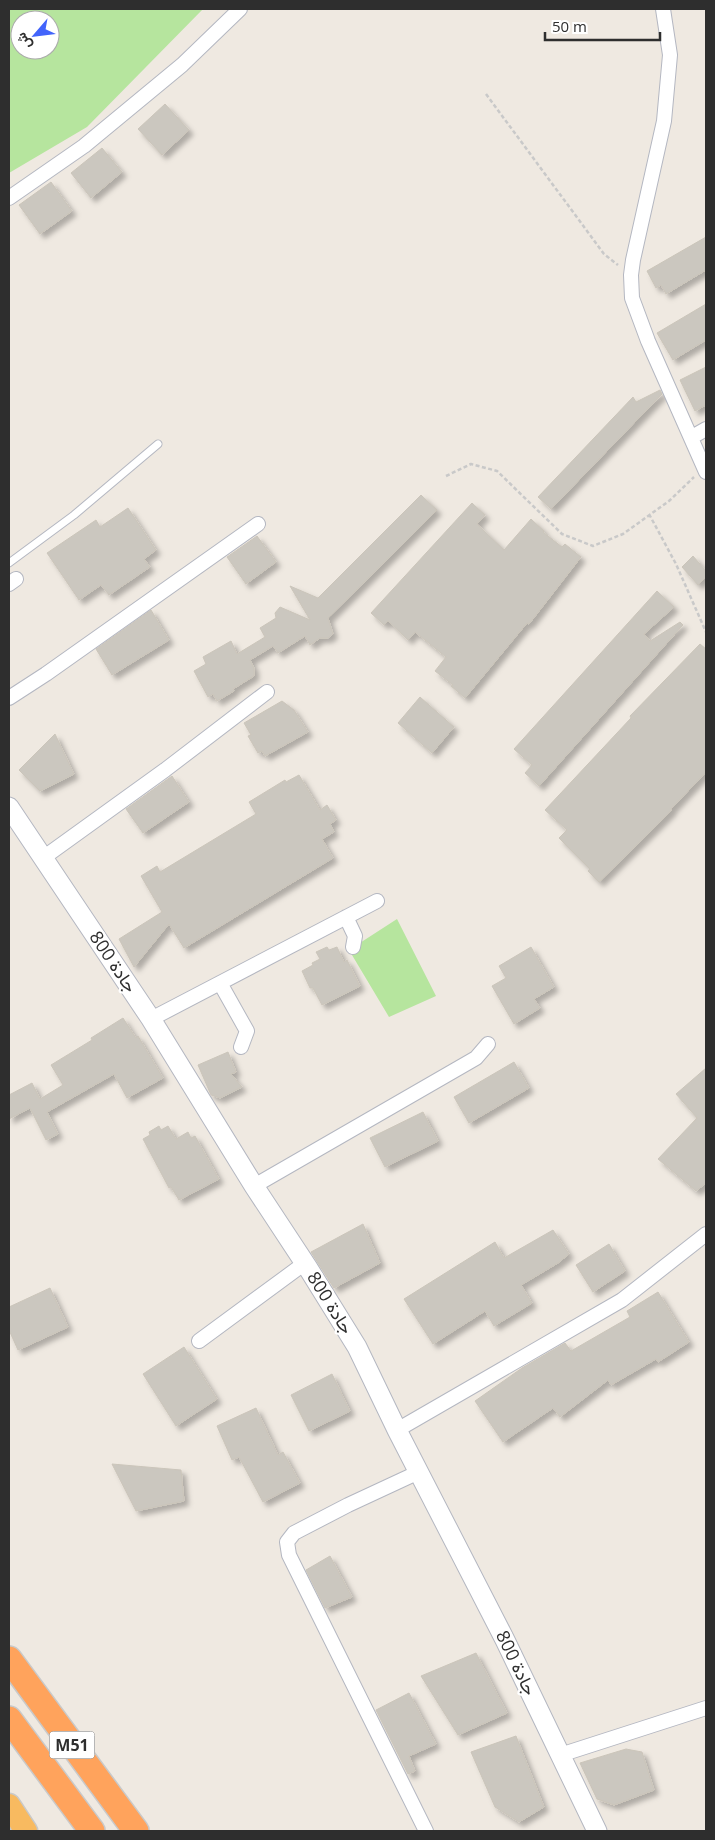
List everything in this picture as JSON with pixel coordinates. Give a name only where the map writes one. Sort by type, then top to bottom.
[{"type":"highway","name":"M51","points":[[9,1659],[136,1831]]},
{"type":"highway","name":"M51","points":[[9,1719],[92,1831]]},
{"type":"highway","points":[[9,1805],[26,1831]]},
{"type":"main road","name":"جادة 800","points":[[9,807],[151,1019],[254,1186],[357,1347],[397,1430],[505,1640],[597,1831]]},
{"type":"street","points":[[9,198],[84,146],[182,65],[240,9]]},
{"type":"street","points":[[663,9],[670,55],[664,121],[631,275],[632,298],[645,334],[705,470]]},
{"type":"street","points":[[692,437],[706,429]]},
{"type":"street","points":[[9,698],[46,674],[258,524]]},
{"type":"street","points":[[43,858],[165,770],[267,692]]},
{"type":"street","points":[[151,1019],[377,901]]},
{"type":"street","points":[[346,917],[354,936],[353,947]]},
{"type":"street","points":[[220,983],[247,1031],[241,1048]]},
{"type":"street","points":[[254,1186],[476,1058],[488,1044]]},
{"type":"street","points":[[397,1430],[622,1300],[706,1234]]},
{"type":"street","points":[[199,1341],[304,1263]]},
{"type":"street","points":[[419,1472],[294,1533],[287,1542],[289,1555],[426,1831]]},
{"type":"street","points":[[560,1755],[706,1708]]},
{"type":"lane","points":[[9,563],[74,515],[158,444]]},
{"type":"path","points":[[486,94],[604,254],[631,275]]},
{"type":"path","points":[[446,476],[471,464],[496,471],[562,534],[593,546],[623,534],[669,501],[705,470]]},
{"type":"path","points":[[650,514],[676,564],[706,632]]},
{"type":"green space","points":[[9,9],[203,9],[87,127],[9,173]]},
{"type":"green space","points":[[397,919],[436,996],[389,1017],[349,950]]},
{"type":"building","points":[[165,104],[189,130],[162,155],[138,129]]},
{"type":"building","points":[[102,148],[122,172],[91,198],[71,173]]},
{"type":"building","points":[[51,182],[72,211],[40,234],[19,205]]},
{"type":"building","points":[[706,237],[706,270],[666,294],[661,285],[656,288],[647,271]]},
{"type":"building","points":[[706,304],[706,340],[673,360],[657,333]]},
{"type":"building","points":[[706,367],[706,405],[695,411],[680,380]]},
{"type":"building","points":[[660,390],[662,394],[551,509],[538,497],[633,397],[636,402]]},
{"type":"building","points":[[421,495],[437,510],[328,618],[333,634],[328,638],[320,638],[310,645],[305,636],[278,653],[273,646],[250,660],[254,668],[254,676],[217,701],[213,694],[208,697],[194,671],[206,664],[203,657],[231,641],[237,654],[265,637],[260,628],[276,618],[275,613],[280,607],[310,620],[290,586],[318,598]]},
{"type":"building","points":[[472,503],[485,515],[477,524],[504,550],[531,519],[543,532],[562,547],[565,544],[581,557],[529,624],[527,623],[465,698],[451,686],[453,685],[435,671],[446,657],[415,632],[408,640],[388,621],[384,625],[371,613]]},
{"type":"building","points":[[128,508],[156,550],[144,559],[150,567],[109,595],[101,585],[79,600],[47,553],[96,520],[100,527]]},
{"type":"building","points":[[257,536],[276,562],[246,584],[227,557]]},
{"type":"building","points":[[693,556],[706,571],[706,577],[698,585],[682,567]]},
{"type":"building","points":[[657,591],[674,607],[644,634],[650,641],[680,622],[683,625],[539,786],[525,773],[532,765],[514,749]]},
{"type":"building","points":[[151,610],[169,640],[112,675],[96,649]]},
{"type":"building","points":[[700,644],[706,649],[706,772],[672,810],[599,882],[588,871],[590,869],[559,838],[567,830],[545,810],[631,718],[630,716]]},
{"type":"building","points":[[420,697],[454,727],[432,753],[398,723]]},
{"type":"building","points":[[282,701],[294,710],[308,732],[265,756],[262,751],[258,753],[248,736],[251,735],[244,723]]},
{"type":"building","points":[[55,734],[74,774],[40,791],[19,770]]},
{"type":"building","points":[[299,775],[320,810],[327,805],[336,820],[330,824],[334,832],[322,839],[333,858],[184,948],[169,924],[134,967],[119,939],[162,912],[141,876],[157,866],[160,872],[256,814],[249,802],[285,780],[286,782]]},
{"type":"building","points":[[172,776],[189,802],[143,833],[126,809]]},
{"type":"building","points":[[327,947],[329,950],[337,947],[344,962],[347,960],[360,986],[322,1005],[313,988],[310,988],[302,971],[320,959],[316,952]]},
{"type":"building","points":[[531,947],[554,987],[534,999],[540,1008],[514,1024],[492,986],[506,978],[499,966]]},
{"type":"building","points":[[123,1018],[136,1038],[138,1036],[163,1078],[127,1098],[114,1074],[47,1112],[58,1134],[46,1140],[30,1108],[9,1119],[9,1095],[32,1083],[40,1099],[63,1085],[51,1065]]},
{"type":"building","points":[[228,1052],[236,1072],[231,1074],[242,1087],[220,1098],[211,1095],[198,1065]]},
{"type":"building","points":[[514,1062],[529,1088],[469,1123],[454,1097]]},
{"type":"building","points":[[706,1068],[706,1183],[696,1191],[658,1159],[697,1118],[676,1094]]},
{"type":"building","points":[[423,1112],[438,1141],[385,1167],[370,1138]]},
{"type":"building","points":[[159,1126],[161,1130],[168,1126],[176,1139],[188,1132],[191,1138],[195,1136],[219,1179],[179,1200],[171,1187],[169,1188],[143,1139],[150,1135],[149,1132]]},
{"type":"building","points":[[363,1224],[380,1263],[334,1288],[311,1252]]},
{"type":"building","points":[[553,1230],[569,1254],[558,1263],[521,1285],[532,1303],[494,1326],[485,1311],[433,1344],[404,1299],[495,1242],[504,1258]]},
{"type":"building","points":[[609,1244],[625,1271],[593,1292],[576,1265]]},
{"type":"building","points":[[50,1288],[68,1327],[18,1350],[9,1330],[9,1307]]},
{"type":"building","points":[[658,1292],[689,1342],[658,1362],[656,1359],[611,1385],[608,1380],[560,1417],[553,1408],[503,1442],[475,1401],[522,1368],[565,1343],[571,1351],[630,1317],[627,1311]]},
{"type":"building","points":[[184,1347],[217,1399],[176,1426],[143,1374]]},
{"type":"building","points":[[332,1374],[350,1411],[309,1431],[291,1395]]},
{"type":"building","points":[[256,1408],[278,1455],[283,1452],[300,1483],[263,1502],[239,1457],[232,1460],[217,1426]]},
{"type":"building","points":[[112,1464],[181,1470],[184,1501],[136,1511]]},
{"type":"building","points":[[330,1556],[352,1597],[325,1608],[306,1570]]},
{"type":"building","points":[[476,1653],[507,1713],[458,1735],[421,1676]]},
{"type":"building","points":[[409,1693],[436,1744],[409,1756],[415,1771],[408,1774],[376,1710]]},
{"type":"building","points":[[516,1736],[544,1807],[519,1822],[495,1807],[471,1752]]},
{"type":"building","points":[[626,1749],[642,1752],[654,1790],[614,1805],[597,1799],[580,1763]]}]
